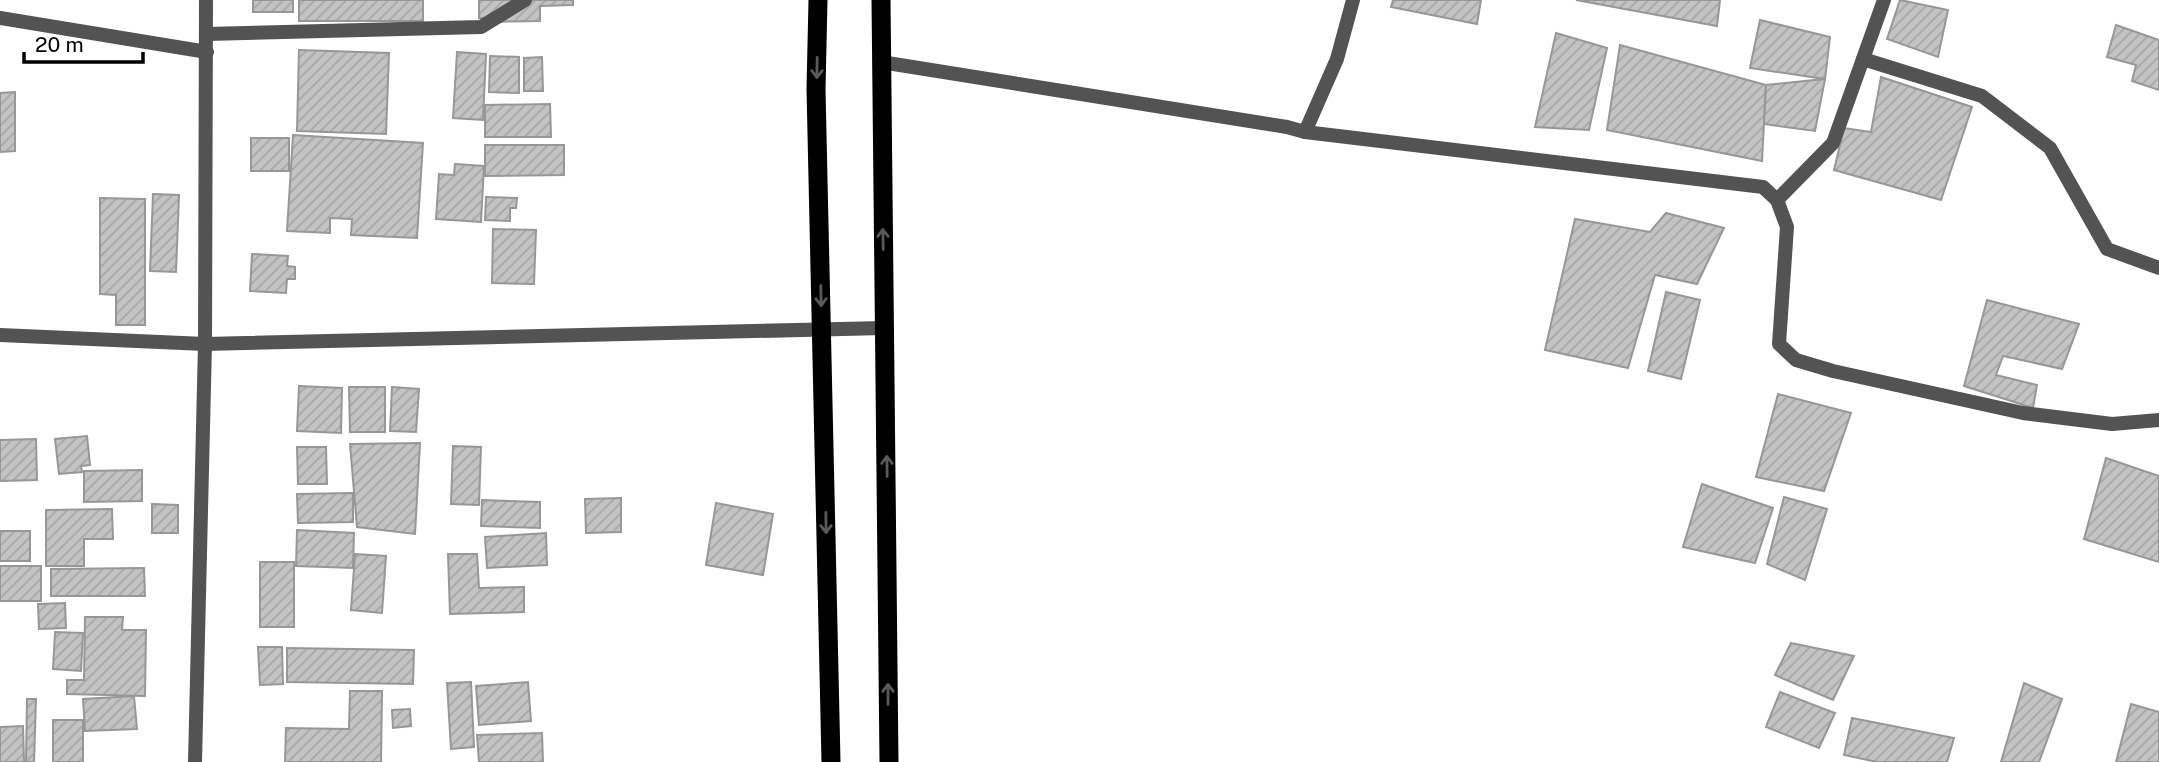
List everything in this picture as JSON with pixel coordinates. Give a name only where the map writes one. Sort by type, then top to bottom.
[{"type":"highway","points":[[818,0],[816,89],[831,762]]},
{"type":"highway","points":[[881,0],[889,762]]},
{"type":"street","points":[[195,762],[205,344],[206,0]]},
{"type":"street","points":[[207,34],[481,27],[525,0]]},
{"type":"street","points":[[1305,132],[1337,59],[1353,0]]},
{"type":"street","points":[[1777,200],[1833,143],[1885,0]]},
{"type":"street","points":[[0,18],[207,52]]},
{"type":"street","points":[[1863,59],[1982,96],[2050,148],[2107,249],[2159,268]]},
{"type":"street","points":[[881,62],[1305,132],[1763,187],[1777,200],[1787,227],[1779,344],[1796,360],[1833,371],[2023,413],[2112,424],[2159,420]]},
{"type":"street","points":[[0,335],[205,344],[884,328]]},
{"type":"building","points":[[253,0],[293,0],[293,12],[253,12]]},
{"type":"building","points":[[299,0],[423,0],[423,21],[299,21]]},
{"type":"building","points":[[479,0],[573,0],[573,5],[540,6],[540,21],[488,22],[488,18],[479,18]]},
{"type":"building","points":[[1393,0],[1481,0],[1477,24],[1391,7]]},
{"type":"building","points":[[1576,0],[1720,0],[1717,26]]},
{"type":"building","points":[[1900,0],[1948,10],[1938,57],[1887,39]]},
{"type":"building","points":[[1760,20],[1830,37],[1825,79],[1750,68]]},
{"type":"building","points":[[2116,25],[2159,40],[2159,90],[2132,81],[2136,65],[2107,57]]},
{"type":"building","points":[[1556,33],[1607,48],[1589,130],[1535,127]]},
{"type":"building","points":[[1620,45],[1766,85],[1762,161],[1607,130]]},
{"type":"building","points":[[299,50],[389,53],[386,134],[297,131]]},
{"type":"building","points":[[457,52],[486,54],[483,120],[453,118]]},
{"type":"building","points":[[490,56],[519,57],[519,93],[489,92]]},
{"type":"building","points":[[542,57],[543,91],[524,91],[524,58]]},
{"type":"building","points":[[1881,77],[1972,107],[1941,200],[1834,170],[1844,128],[1871,132]]},
{"type":"building","points":[[1825,79],[1815,131],[1764,124],[1766,85]]},
{"type":"building","points":[[15,92],[15,151],[0,152],[0,93]]},
{"type":"building","points":[[550,104],[551,137],[485,137],[485,105]]},
{"type":"building","points":[[293,135],[423,143],[417,238],[351,235],[352,219],[330,218],[330,233],[287,231]]},
{"type":"building","points":[[251,138],[289,138],[289,171],[251,171]]},
{"type":"building","points":[[485,145],[564,145],[564,175],[485,176]]},
{"type":"building","points":[[455,164],[484,166],[481,222],[436,219],[439,174],[454,175]]},
{"type":"building","points":[[153,194],[179,195],[176,272],[150,271]]},
{"type":"building","points":[[486,197],[517,198],[516,208],[510,208],[510,221],[485,220]]},
{"type":"building","points":[[100,198],[145,199],[145,325],[116,325],[116,295],[100,294]]},
{"type":"building","points":[[1666,213],[1724,228],[1697,284],[1655,275],[1628,368],[1545,350],[1575,219],[1650,232]]},
{"type":"building","points":[[493,229],[536,230],[534,284],[492,283]]},
{"type":"building","points":[[252,254],[288,256],[287,266],[295,267],[295,279],[287,279],[286,293],[250,291]]},
{"type":"building","points":[[1666,292],[1700,300],[1681,379],[1648,371]]},
{"type":"building","points":[[1987,300],[2079,324],[2062,369],[2003,356],[1996,375],[2037,385],[2033,408],[1964,386]]},
{"type":"building","points":[[299,386],[342,388],[341,433],[297,431]]},
{"type":"building","points":[[349,387],[385,387],[385,432],[350,432]]},
{"type":"building","points":[[392,387],[419,389],[416,432],[390,431]]},
{"type":"building","points":[[1778,394],[1851,413],[1824,491],[1756,477]]},
{"type":"building","points":[[87,436],[90,465],[81,466],[82,472],[59,474],[55,439]]},
{"type":"building","points":[[36,439],[37,480],[0,481],[0,440]]},
{"type":"building","points":[[420,443],[415,534],[357,527],[350,444]]},
{"type":"building","points":[[453,446],[481,447],[479,505],[451,504]]},
{"type":"building","points":[[297,447],[326,447],[327,484],[298,484]]},
{"type":"building","points":[[2106,458],[2159,476],[2159,562],[2084,539]]},
{"type":"building","points":[[142,470],[142,501],[84,502],[84,471]]},
{"type":"building","points":[[1702,484],[1773,508],[1755,563],[1683,547]]},
{"type":"building","points":[[353,493],[353,522],[298,523],[297,494]]},
{"type":"building","points":[[1784,497],[1827,509],[1805,580],[1767,564]]},
{"type":"building","points":[[621,498],[621,532],[586,533],[585,499]]},
{"type":"building","points":[[482,500],[540,502],[540,528],[481,526]]},
{"type":"building","points":[[716,503],[773,514],[763,575],[706,565]]},
{"type":"building","points":[[152,504],[178,505],[178,533],[152,533]]},
{"type":"building","points":[[112,509],[113,539],[84,539],[84,566],[46,566],[46,510]]},
{"type":"building","points":[[297,530],[354,533],[353,568],[296,566]]},
{"type":"building","points":[[0,531],[30,531],[30,561],[0,561]]},
{"type":"building","points":[[546,533],[547,565],[487,568],[485,537]]},
{"type":"building","points":[[355,554],[386,556],[382,613],[351,610]]},
{"type":"building","points":[[448,554],[477,554],[479,588],[524,587],[524,612],[450,614]]},
{"type":"building","points":[[260,562],[294,562],[294,627],[260,627]]},
{"type":"building","points":[[0,566],[41,566],[41,601],[0,601]]},
{"type":"building","points":[[144,568],[145,596],[51,596],[51,569]]},
{"type":"building","points":[[65,603],[66,628],[39,629],[38,604]]},
{"type":"building","points":[[85,617],[123,617],[122,630],[146,630],[145,696],[67,694],[67,680],[84,680]]},
{"type":"building","points":[[55,632],[83,633],[81,671],[53,669]]},
{"type":"building","points":[[1791,643],[1854,656],[1833,700],[1775,675]]},
{"type":"building","points":[[258,647],[282,647],[283,684],[260,685]]},
{"type":"building","points":[[287,648],[414,650],[413,684],[287,682]]},
{"type":"building","points":[[471,682],[474,747],[451,749],[447,683]]},
{"type":"building","points":[[528,682],[531,721],[479,725],[476,686]]},
{"type":"building","points":[[2024,683],[2062,699],[2039,762],[2001,762]]},
{"type":"building","points":[[350,691],[382,691],[381,762],[285,762],[286,728],[349,729]]},
{"type":"building","points":[[1780,692],[1835,713],[1819,748],[1766,727]]},
{"type":"building","points":[[134,696],[137,729],[85,731],[83,699]]},
{"type":"building","points":[[27,699],[36,699],[34,762],[26,762]]},
{"type":"building","points":[[2131,704],[2159,712],[2159,762],[2116,762]]},
{"type":"building","points":[[410,709],[411,726],[393,728],[392,710]]},
{"type":"building","points":[[1852,718],[1954,738],[1947,762],[1877,762],[1844,755]]},
{"type":"building","points":[[53,720],[83,720],[83,762],[53,762]]},
{"type":"building","points":[[23,726],[24,762],[0,762],[0,727]]},
{"type":"building","points":[[542,733],[543,762],[479,762],[477,735]]}]
